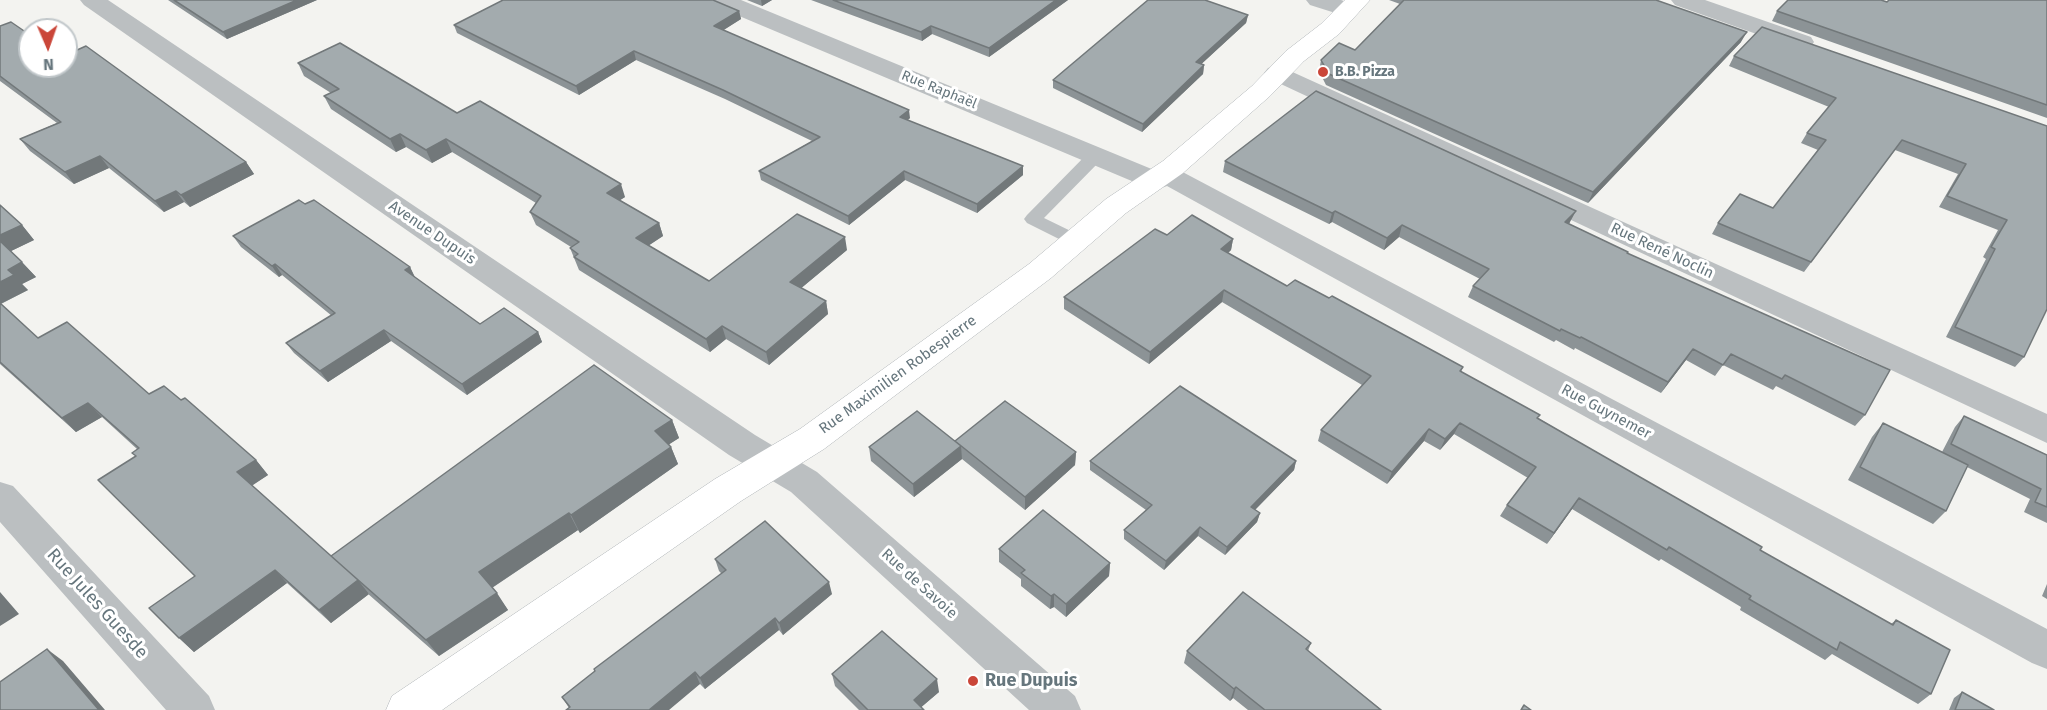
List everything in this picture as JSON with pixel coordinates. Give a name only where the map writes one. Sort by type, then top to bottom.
[{"type":"street","name":"Avenue Dupuis","points":[[92,0],[742,445],[773,463]]},
{"type":"street","name":"Rue Raphaël","points":[[721,0],[1096,155],[1160,178]]},
{"type":"street","points":[[1318,0],[1353,5]]},
{"type":"street","points":[[1683,0],[1827,51]]},
{"type":"street","name":"Rue Maximilien Robespierre","points":[[406,710],[728,490],[812,439],[1030,278],[1116,206],[1160,178],[1261,91],[1277,73],[1353,5]]},
{"type":"street","name":"Rue René Noclin","points":[[1277,73],[2047,429]]},
{"type":"street","name":"Rue Guynemer","points":[[1160,178],[2047,650]]},
{"type":"street","name":"Rue de Savoie","points":[[773,463],[804,482],[1060,710]]},
{"type":"street","name":"Rue Jules Guesde","points":[[0,497],[194,710]]},
{"type":"lane","points":[[1075,240],[1033,219],[1096,155]]},
{"type":"building","points":[[174,0],[297,0],[223,32]]},
{"type":"building","points":[[503,0],[713,0],[739,11],[714,26],[909,110],[900,117],[1023,166],[977,204],[904,171],[848,216],[759,171],[820,137],[723,90],[634,51],[576,86],[454,25]]},
{"type":"building","points":[[833,0],[1056,0],[989,48],[931,26],[921,32]]},
{"type":"building","points":[[1148,0],[1205,0],[1248,15],[1196,62],[1204,65],[1143,124],[1053,80]]},
{"type":"building","points":[[1404,0],[1656,0],[1747,32],[1593,192],[1329,74],[1321,60],[1339,43],[1355,50]]},
{"type":"building","points":[[1788,0],[1881,0],[1887,2],[1889,0],[2047,0],[2047,105],[1777,11]]},
{"type":"building","points":[[11,22],[18,27],[18,78],[78,78],[78,50],[86,46],[246,162],[181,195],[176,191],[155,201],[100,156],[65,172],[20,139],[61,122],[0,76],[0,26]]},
{"type":"building","points":[[1762,27],[2047,126],[2047,309],[2024,357],[1955,327],[1995,249],[1991,247],[2007,220],[1947,196],[1966,164],[1902,140],[1811,262],[1718,223],[1740,194],[1773,208],[1826,140],[1807,133],[1836,98],[1734,56]]},
{"type":"building","points":[[340,43],[457,113],[480,101],[621,184],[607,193],[659,223],[636,238],[709,281],[797,214],[845,237],[790,282],[826,301],[766,352],[722,326],[706,339],[574,257],[578,254],[570,248],[579,242],[530,212],[541,196],[446,139],[426,150],[400,134],[390,139],[324,96],[339,89],[298,63]]},
{"type":"building","points":[[1316,91],[1576,211],[1565,222],[1627,253],[1890,370],[1865,415],[1785,375],[1782,379],[1731,354],[1723,365],[1693,349],[1668,382],[1581,337],[1561,329],[1560,331],[1473,286],[1489,269],[1402,225],[1387,238],[1335,211],[1332,213],[1225,161]]},
{"type":"building","points":[[299,200],[305,204],[314,200],[410,267],[405,270],[480,324],[504,308],[538,332],[462,384],[384,330],[320,371],[286,343],[335,313],[275,264],[272,266],[233,236]]},
{"type":"building","points":[[0,205],[22,225],[0,235]]},
{"type":"building","points":[[1192,215],[1233,239],[1221,249],[1287,286],[1295,280],[1329,298],[1332,296],[1463,367],[1460,371],[1540,415],[1537,418],[1762,547],[1760,550],[1893,625],[1896,620],[1950,650],[1931,694],[1840,642],[1837,650],[1749,599],[1751,596],[1669,547],[1667,550],[1579,498],[1554,533],[1507,505],[1536,467],[1460,423],[1445,439],[1429,429],[1392,472],[1321,430],[1371,376],[1224,290],[1150,352],[1064,297],[1155,229],[1167,235]]},
{"type":"building","points":[[0,241],[22,262],[8,270],[14,275],[0,282]]},
{"type":"building","points":[[0,303],[38,338],[67,322],[149,394],[164,386],[181,400],[185,398],[256,460],[237,472],[358,580],[319,610],[275,570],[179,638],[149,608],[195,576],[98,480],[136,456],[132,453],[139,448],[88,403],[62,418],[0,362]]},
{"type":"building","points":[[594,365],[672,420],[655,431],[671,447],[571,515],[569,513],[479,572],[497,593],[426,640],[331,556]]},
{"type":"building","points":[[1180,386],[1296,461],[1251,507],[1260,513],[1227,547],[1200,527],[1166,561],[1124,530],[1152,505],[1090,461]]},
{"type":"building","points":[[1005,401],[1076,452],[1025,497],[955,441]]},
{"type":"building","points":[[917,411],[961,446],[913,484],[869,447]]},
{"type":"building","points":[[1964,416],[2047,455],[2047,507],[2035,502],[2041,489],[1951,444]]},
{"type":"building","points":[[1883,423],[1968,465],[1946,511],[1860,467]]},
{"type":"building","points":[[1043,510],[1110,563],[1066,604],[1054,594],[1051,596],[1021,573],[1025,570],[999,549]]},
{"type":"building","points":[[765,521],[829,582],[779,623],[775,618],[700,678],[695,672],[649,710],[566,710],[570,707],[562,697],[595,671],[594,669],[726,570],[715,559]]},
{"type":"building","points":[[1243,592],[1311,643],[1306,649],[1381,710],[1265,710],[1236,687],[1234,689],[1187,651]]},
{"type":"building","points":[[882,631],[937,679],[914,700],[924,710],[868,710],[832,674]]},
{"type":"building","points":[[47,649],[99,710],[0,710],[0,682]]},
{"type":"building","points":[[1962,692],[1994,710],[1955,710]]},
{"type":"building","points":[[1524,705],[1531,710],[1521,710]]},
{"type":"place","name":"B.B. Pizza","points":[[1323,72]]},
{"type":"place","name":"Rue Dupuis","points":[[973,681]]}]
